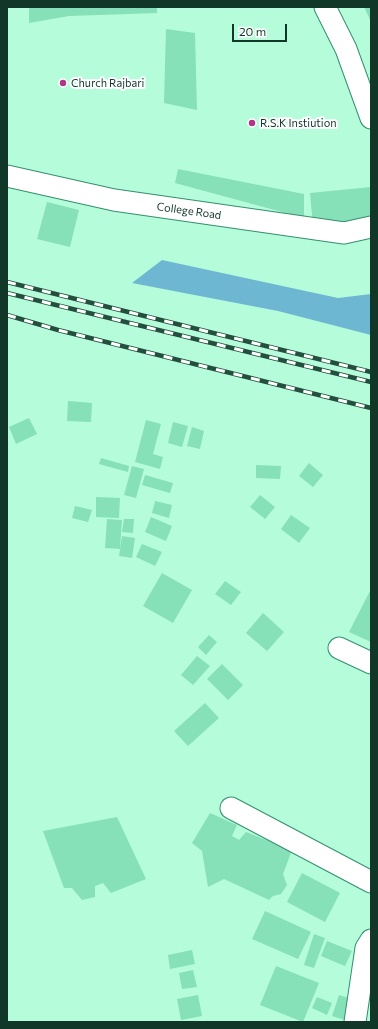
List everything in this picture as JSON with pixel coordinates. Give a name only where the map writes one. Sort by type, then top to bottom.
[{"type":"street","points":[[325,7],[346,49],[371,118]]},
{"type":"street","name":"College Road","points":[[7,176],[114,200],[344,233],[371,227]]},
{"type":"street","points":[[339,648],[371,664]]},
{"type":"street","points":[[231,808],[371,882]]},
{"type":"street","points":[[355,1022],[366,948],[371,940]]},
{"type":"water","points":[[162,260],[338,298],[371,294],[371,335],[278,311],[132,283]]},
{"type":"building","points":[[29,7],[157,7],[157,13],[69,16],[29,23]]},
{"type":"building","points":[[364,7],[371,7],[371,22]]},
{"type":"building","points":[[166,29],[195,33],[197,110],[164,103]]},
{"type":"building","points":[[178,169],[304,194],[304,218],[175,183]]},
{"type":"building","points":[[371,187],[371,221],[313,226],[310,193]]},
{"type":"building","points":[[47,202],[79,210],[70,247],[37,239]]},
{"type":"building","points":[[68,401],[92,403],[91,422],[67,421]]},
{"type":"building","points":[[29,418],[37,434],[16,444],[9,427]]},
{"type":"building","points":[[146,420],[161,424],[153,454],[163,457],[160,469],[135,462]]},
{"type":"building","points":[[173,422],[188,426],[182,447],[168,443]]},
{"type":"building","points":[[192,427],[204,431],[200,449],[187,446]]},
{"type":"building","points":[[101,458],[129,466],[128,472],[99,464]]},
{"type":"building","points":[[309,463],[323,475],[313,487],[299,476]]},
{"type":"building","points":[[256,465],[281,466],[280,479],[256,478]]},
{"type":"building","points":[[132,466],[144,469],[136,498],[124,495]]},
{"type":"building","points":[[145,475],[173,483],[170,493],[142,485]]},
{"type":"building","points":[[260,495],[275,507],[265,519],[250,507]]},
{"type":"building","points":[[96,497],[120,498],[119,518],[96,517]]},
{"type":"building","points":[[155,501],[172,505],[169,518],[152,513]]},
{"type":"building","points":[[75,506],[92,510],[88,522],[72,518]]},
{"type":"building","points":[[291,515],[310,528],[299,543],[281,529]]},
{"type":"building","points":[[151,517],[172,526],[166,541],[145,532]]},
{"type":"building","points":[[107,519],[122,520],[120,549],[105,548]]},
{"type":"building","points":[[124,519],[134,519],[133,533],[122,532]]},
{"type":"building","points":[[122,536],[135,538],[132,558],[119,556]]},
{"type":"building","points":[[142,544],[162,552],[155,566],[136,557]]},
{"type":"building","points":[[162,573],[192,590],[173,623],[143,606]]},
{"type":"building","points":[[225,581],[241,592],[231,605],[215,594]]},
{"type":"building","points":[[371,589],[371,642],[349,632]]},
{"type":"building","points":[[263,613],[284,632],[267,651],[246,633]]},
{"type":"building","points":[[209,635],[217,642],[206,655],[198,647]]},
{"type":"building","points":[[197,656],[210,666],[193,685],[181,675]]},
{"type":"building","points":[[222,664],[243,685],[228,700],[207,679]]},
{"type":"building","points":[[205,703],[219,718],[188,746],[174,731]]},
{"type":"building","points":[[210,813],[237,825],[232,836],[239,840],[246,832],[292,850],[283,874],[287,885],[281,894],[273,896],[269,900],[224,879],[208,887],[202,851],[192,843]]},
{"type":"building","points":[[117,817],[146,879],[111,893],[103,883],[95,886],[95,897],[82,900],[72,888],[64,888],[43,831]]},
{"type":"building","points":[[302,873],[340,893],[325,922],[287,902]]},
{"type":"building","points":[[265,911],[311,932],[298,959],[252,939]]},
{"type":"building","points":[[314,934],[325,938],[314,968],[304,965]]},
{"type":"building","points":[[327,941],[352,951],[345,966],[321,956]]},
{"type":"building","points":[[192,950],[195,964],[170,969],[168,955]]},
{"type":"building","points":[[276,966],[319,983],[303,1022],[260,1005]]},
{"type":"building","points":[[193,970],[197,987],[182,989],[179,973]]},
{"type":"building","points":[[198,995],[202,1016],[181,1020],[177,999]]},
{"type":"building","points":[[339,995],[355,1000],[348,1021],[332,1016]]},
{"type":"building","points":[[317,997],[332,1003],[327,1015],[312,1008]]},
{"type":"railway","points":[[7,282],[371,372]]},
{"type":"railway","points":[[7,293],[371,382]]},
{"type":"railway","points":[[7,315],[58,330],[371,408]]},
{"type":"place","name":"Church Rajbari","points":[[63,83]]},
{"type":"place","name":"R.S.K Instiution","points":[[252,123]]}]
